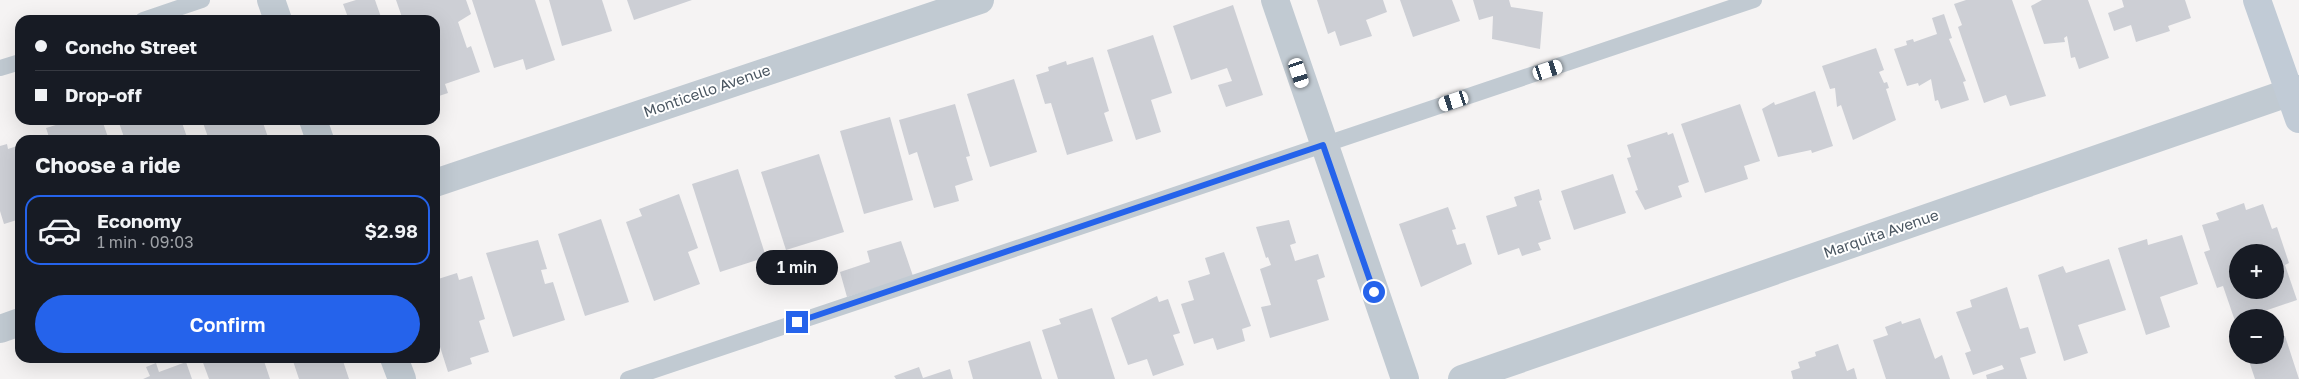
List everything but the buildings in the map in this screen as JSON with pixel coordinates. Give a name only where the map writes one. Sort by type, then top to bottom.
[{"type":"main road","points":[[2257,0],[2294,91],[2299,119]]},
{"type":"street","points":[[271,0],[276,15]]},
{"type":"street","name":"Monticello Avenue","points":[[440,181],[980,0]]},
{"type":"street","points":[[1275,0],[1404,379]]},
{"type":"street","name":"Marquita Avenue","points":[[1462,379],[2294,91]]},
{"type":"street","points":[[0,329],[15,324]]},
{"type":"street","points":[[396,363],[402,379]]},
{"type":"lane","points":[[158,15],[202,0]]},
{"type":"lane","points":[[628,379],[1754,0]]},
{"type":"lane","points":[[0,68],[15,64]]},
{"type":"route","points":[[797,322],[1323,145],[1374,292]]}]
